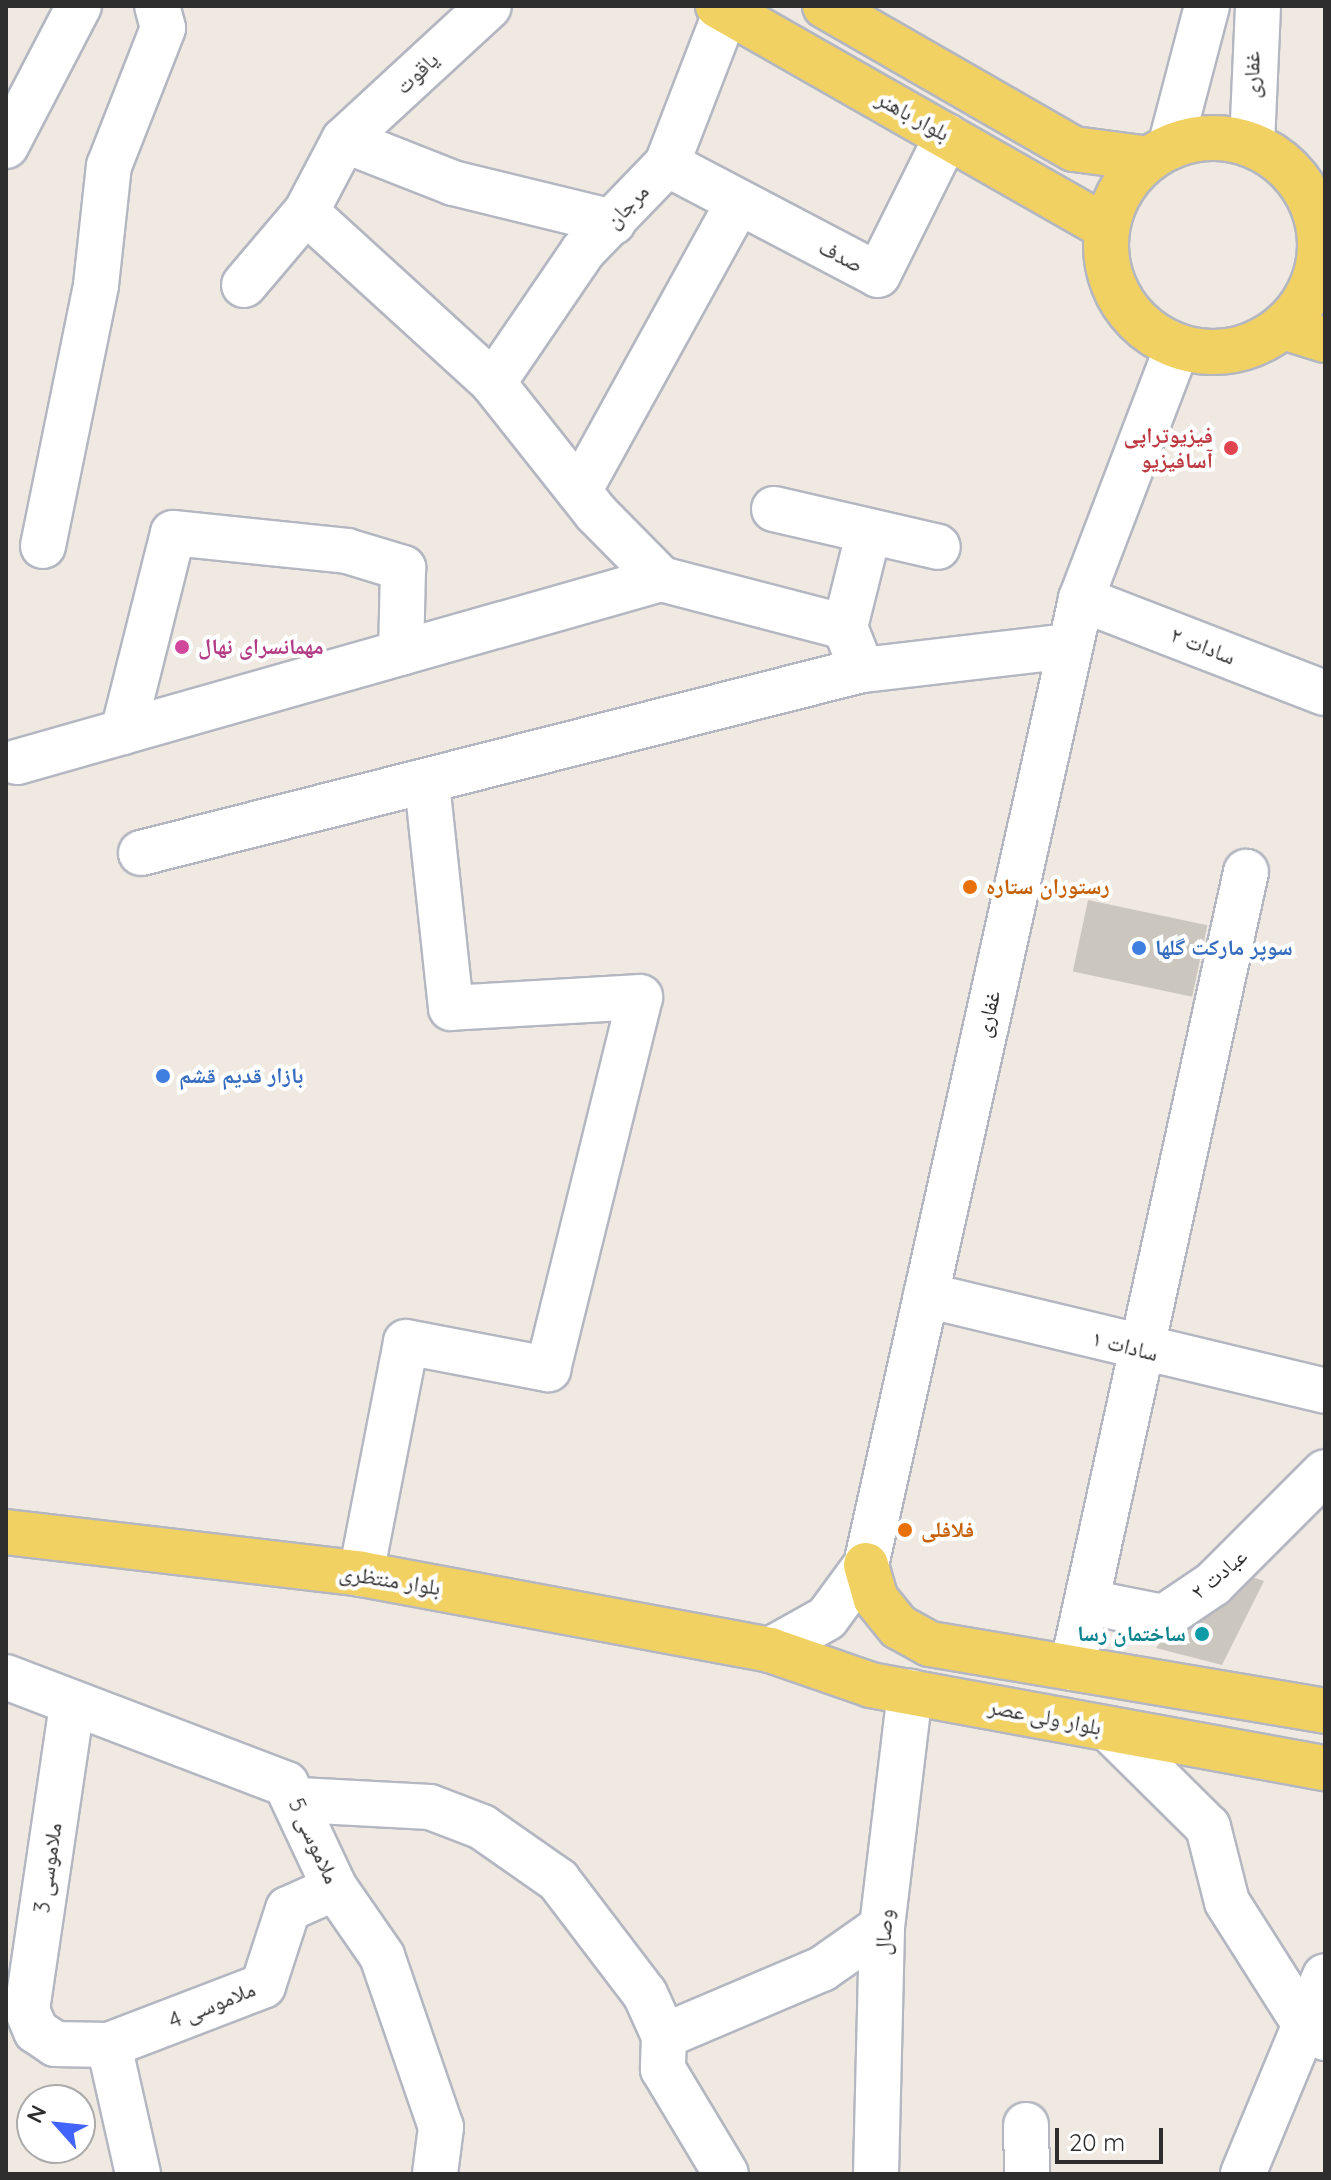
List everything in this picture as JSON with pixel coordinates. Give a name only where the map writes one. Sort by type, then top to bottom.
[{"type":"main road","points":[[825,6],[1074,149],[1159,153]]},
{"type":"main road","name":"بلوار باهنر","points":[[722,8],[1107,228]]},
{"type":"main road","points":[[1196,139],[1252,144],[1297,177],[1311,200],[1323,256],[1302,306],[1283,327],[1233,352],[1177,348],[1151,334],[1121,300],[1106,258],[1107,228],[1129,178],[1159,153],[1196,139]]},
{"type":"main road","points":[[1283,327],[1325,340]]},
{"type":"main road","name":"بلوار منتظری","points":[[6,1532],[361,1574],[770,1650]]},
{"type":"main road","points":[[866,1565],[876,1599],[899,1627],[930,1644],[1325,1711]]},
{"type":"main road","name":"بلوار ولی عصر","points":[[770,1650],[910,1692],[1325,1768]]},
{"type":"street","points":[[6,146],[79,6]]},
{"type":"street","points":[[43,546],[96,285],[109,166],[163,28],[157,6]]},
{"type":"street","name":"یاقوت","points":[[244,285],[306,212],[344,140],[489,6]]},
{"type":"street","points":[[1159,153],[1207,6]]},
{"type":"street","name":"غفاری","points":[[1252,144],[1258,6]]},
{"type":"street","name":"مرجان","points":[[493,383],[583,251],[667,164],[722,8]]},
{"type":"street","name":"صدف","points":[[667,164],[878,275],[947,136]]},
{"type":"street","points":[[344,140],[453,183],[613,222]]},
{"type":"street","points":[[579,491],[738,203]]},
{"type":"street","points":[[306,212],[493,383],[579,491],[661,579]]},
{"type":"street","name":"غفاری","points":[[770,1650],[827,1618],[866,1565],[1081,599],[1177,348]]},
{"type":"street","points":[[774,509],[868,535],[938,547]]},
{"type":"street","points":[[123,732],[173,533],[347,551],[403,568],[401,653]]},
{"type":"street","points":[[862,670],[845,627],[868,535]]},
{"type":"street","points":[[17,762],[661,579],[845,627]]},
{"type":"street","name":"سادات ۲","points":[[1081,599],[1325,693]]},
{"type":"street","points":[[141,853],[862,670],[1070,646]]},
{"type":"street","points":[[361,1574],[406,1342],[548,1369],[640,997],[451,1008],[427,782]]},
{"type":"street","points":[[1072,1668],[1146,1351],[1246,872]]},
{"type":"street","name":"سادات ۱","points":[[926,1295],[1146,1351],[1325,1391]]},
{"type":"street","name":"عبادت ۲","points":[[1088,1602],[1164,1617],[1213,1584],[1325,1472]]},
{"type":"street","name":"ملاموسی 5","points":[[6,1677],[72,1705],[264,1773],[299,1800],[335,1888],[382,1956],[441,2127],[435,2174]]},
{"type":"street","name":"وصال","points":[[876,2174],[882,1927],[910,1692]]},
{"type":"street","name":"ملاموسی 3","points":[[36,2031],[27,2010],[72,1705]]},
{"type":"street","points":[[1109,1729],[1208,1827],[1227,1902],[1315,2032]]},
{"type":"street","points":[[299,1800],[430,1807],[482,1827],[558,1880],[645,1994],[664,2036],[663,2069],[726,2174]]},
{"type":"street","name":"ملاموسی 4","points":[[36,2031],[55,2044],[109,2045],[263,1986],[288,1909],[335,1888]]},
{"type":"street","points":[[664,2036],[822,1969],[882,1927]]},
{"type":"street","points":[[1243,2174],[1315,2032],[1325,1976]]},
{"type":"street","points":[[109,2045],[138,2174]]},
{"type":"street","points":[[1026,2125],[1027,2174]]},
{"type":"building","name":"سوپر مارکت گلها","points":[[1088,900],[1207,925],[1192,997],[1073,971]]},
{"type":"building","name":"ساختمان رسا","points":[[1246,1575],[1264,1581],[1222,1665],[1156,1648],[1179,1619]]},
{"type":"place","name":"فیزیوتراپی آسافیزیو","points":[[1231,448]]},
{"type":"place","name":"مهمانسرای نهال","points":[[182,647]]},
{"type":"place","name":"رستوران ستاره","points":[[970,887]]},
{"type":"place","name":"سوپر مارکت گلها","points":[[1139,948]]},
{"type":"place","name":"بازار قدیم قشم","points":[[163,1076]]},
{"type":"place","name":"فلافلی","points":[[905,1530]]},
{"type":"place","name":"ساختمان رسا","points":[[1202,1634]]}]
